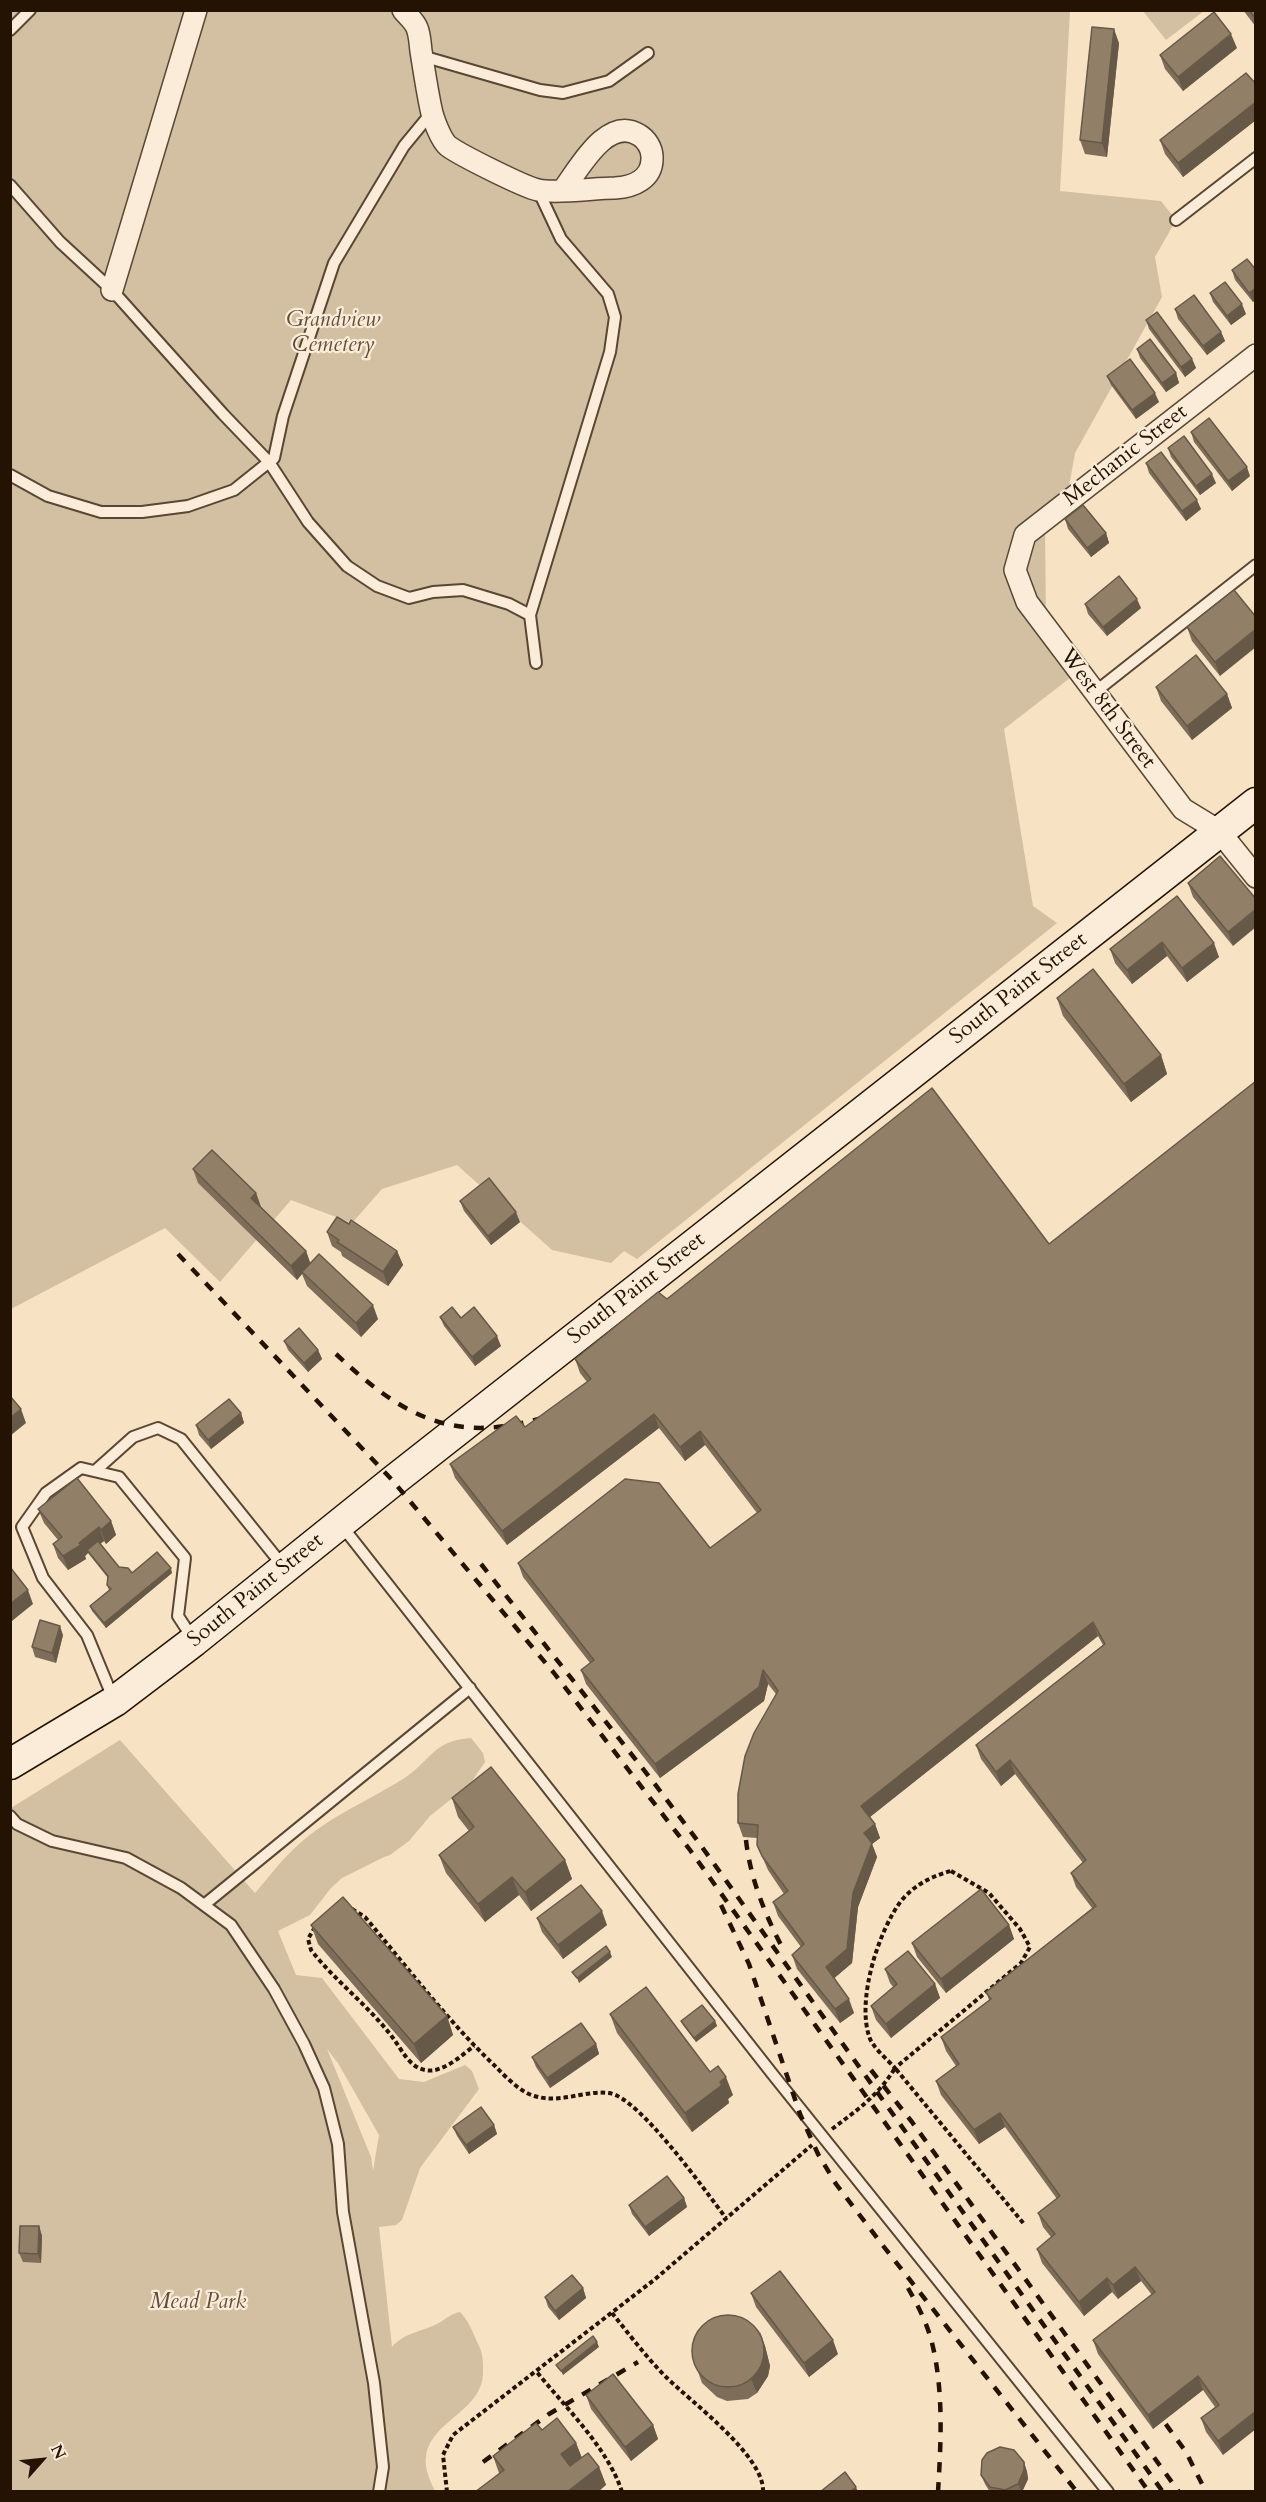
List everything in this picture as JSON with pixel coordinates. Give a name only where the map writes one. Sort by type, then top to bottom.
[{"type":"main road","name":"South Paint Street","points":[[10,1764],[115,1701],[194,1641],[340,1523],[1256,803]]},
{"type":"street","points":[[112,290],[196,10]]},
{"type":"street","points":[[403,10],[417,28],[432,112],[447,145],[538,190],[563,190]]},
{"type":"street","name":"Mechanic Street","points":[[1016,570],[1025,535],[1256,355]]},
{"type":"street","name":"West 8th Street","points":[[1016,570],[1027,602],[1183,809],[1219,831],[1256,877]]},
{"type":"lane","points":[[10,30],[30,10]]},
{"type":"lane","points":[[422,56],[540,90],[563,93],[609,81],[648,52]]},
{"type":"lane","points":[[10,475],[48,496],[101,512],[142,512],[188,506],[234,490],[274,458],[283,416],[334,263],[404,146],[432,112]]},
{"type":"lane","points":[[1176,220],[1256,158]]},
{"type":"lane","points":[[10,185],[60,242],[112,290],[269,462],[308,522],[347,566],[377,586],[409,598],[433,592],[463,590],[509,604],[530,615]]},
{"type":"lane","points":[[536,663],[530,615],[610,352],[615,317],[608,294],[561,239],[538,190]]},
{"type":"lane","points":[[1095,692],[1256,564]]},
{"type":"lane","points":[[95,1471],[133,1437],[158,1428],[181,1439],[284,1568]]},
{"type":"lane","points":[[115,1701],[87,1635],[44,1578],[22,1527],[46,1493],[81,1468],[119,1477],[185,1557],[178,1616],[194,1641]]},
{"type":"lane","points":[[340,1523],[822,2136],[1108,2492]]},
{"type":"lane","points":[[204,1905],[470,1688]]},
{"type":"lane","points":[[10,1816],[17,1824],[52,1841],[126,1858],[181,1888],[231,1925],[274,1989],[304,2044],[324,2088],[338,2144],[343,2212],[374,2384],[383,2467],[379,2492]]},
{"type":"path","points":[[447,2492],[443,2455],[453,2435],[654,2280],[822,2136],[870,2101],[884,2086],[895,2068],[1021,1963],[1030,1947],[1020,1929],[988,1893],[951,1871],[930,1876],[902,1901],[880,1940],[864,2002],[869,2038],[895,2068],[1024,2224]]},
{"type":"path","points":[[341,1910],[352,1909],[365,1917],[474,2046],[528,2094],[551,2100],[599,2092],[614,2094],[639,2111],[726,2218]]},
{"type":"path","points":[[316,1925],[308,1939],[310,1950],[392,2037],[416,2067],[428,2071],[445,2066],[474,2046]]},
{"type":"path","points":[[612,2313],[665,2376],[742,2448],[760,2474],[763,2492]]},
{"type":"path","points":[[536,2371],[601,2451],[617,2475],[622,2492]]},
{"type":"green space","name":"Grandview Cemetery","points":[[10,11],[1070,11],[1060,191],[1161,201],[1176,220],[1155,257],[1162,297],[1075,453],[1066,503],[1045,520],[1046,628],[1079,671],[1004,729],[1033,906],[1057,923],[637,1259],[624,1251],[611,1263],[552,1250],[457,1165],[382,1189],[352,1223],[291,1200],[220,1282],[165,1228],[11,1309]]},
{"type":"green space","points":[[1143,11],[1204,11],[1166,40]]},
{"type":"green space","name":"Mead Park","points":[[471,1738],[483,1753],[485,1762],[470,1784],[430,1816],[409,1841],[390,1855],[342,1878],[310,1915],[278,1931],[296,1975],[322,1978],[399,2079],[424,2082],[465,2065],[472,2071],[479,2089],[420,2168],[402,2220],[396,2225],[379,2227],[392,2347],[408,2335],[433,2326],[460,2312],[466,2319],[482,2354],[481,2385],[475,2396],[430,2443],[426,2465],[435,2491],[11,2492],[11,1808],[120,1740],[255,1893],[286,1856],[310,1835],[403,1779],[440,1747]],"holes":[[[327,2049],[338,2063],[379,2135],[373,2171],[371,2157]]]},
{"type":"building","points":[[1249,10],[1256,10],[1256,19]]},
{"type":"building","points":[[1214,12],[1231,34],[1178,77],[1160,55]]},
{"type":"building","points":[[1092,27],[1114,29],[1102,143],[1080,140]]},
{"type":"building","points":[[1246,73],[1256,84],[1256,102],[1178,163],[1160,140]]},
{"type":"building","points":[[1247,259],[1256,270],[1256,288],[1249,293],[1232,270]]},
{"type":"building","points":[[1225,282],[1242,304],[1227,316],[1210,293]]},
{"type":"building","points":[[1194,295],[1221,332],[1203,346],[1175,309]]},
{"type":"building","points":[[1157,312],[1192,359],[1181,367],[1146,320]]},
{"type":"building","points":[[1150,339],[1176,373],[1162,383],[1137,349]]},
{"type":"building","points":[[1130,359],[1155,393],[1132,410],[1107,376]]},
{"type":"building","points":[[1209,418],[1247,467],[1228,481],[1191,432]]},
{"type":"building","points":[[1184,436],[1212,474],[1196,486],[1168,448]]},
{"type":"building","points":[[1161,452],[1197,500],[1182,511],[1146,463]]},
{"type":"building","points":[[1083,505],[1106,533],[1087,548],[1065,519]]},
{"type":"building","points":[[1119,576],[1137,599],[1103,627],[1085,604]]},
{"type":"building","points":[[1234,590],[1256,617],[1256,629],[1215,662],[1187,627]]},
{"type":"building","points":[[1196,655],[1227,694],[1187,726],[1156,687]]},
{"type":"building","points":[[1220,856],[1256,899],[1256,909],[1228,932],[1188,883]]},
{"type":"building","points":[[1177,896],[1214,943],[1182,968],[1162,942],[1127,970],[1110,949]]},
{"type":"building","points":[[1093,969],[1161,1055],[1124,1084],[1057,998]]},
{"type":"building","points":[[1256,1081],[1256,2411],[1218,2441],[1201,2418],[1219,2405],[1198,2376],[1148,2415],[1093,2340],[1155,2292],[1135,2267],[1113,2285],[1107,2278],[1079,2302],[1037,2249],[1055,2234],[1038,2213],[1060,2196],[1000,2113],[974,2130],[936,2081],[959,2064],[941,2037],[991,1999],[986,1992],[1096,1906],[1071,1873],[1086,1860],[1010,1760],[996,1772],[976,1745],[1105,1644],[1093,1622],[861,1806],[875,1824],[864,1833],[872,1843],[853,1893],[847,1949],[826,1967],[849,1999],[835,2009],[792,1955],[804,1944],[773,1902],[788,1891],[762,1856],[757,1845],[758,1825],[738,1823],[738,1794],[745,1756],[754,1733],[778,1691],[774,1685],[763,1670],[759,1687],[655,1764],[581,1670],[594,1660],[518,1563],[625,1479],[659,1483],[710,1548],[761,1510],[700,1431],[680,1447],[654,1414],[502,1531],[450,1464],[516,1416],[525,1427],[591,1379],[575,1359],[658,1292],[667,1299],[932,1088],[1049,1244]]},
{"type":"building","points":[[212,1150],[256,1193],[251,1198],[306,1251],[291,1266],[193,1169]]},
{"type":"building","points":[[489,1178],[516,1212],[488,1236],[460,1201]]},
{"type":"building","points":[[337,1217],[349,1224],[351,1220],[397,1251],[383,1272],[337,1242],[339,1240],[327,1232]]},
{"type":"building","points":[[319,1254],[373,1305],[356,1323],[302,1272]]},
{"type":"building","points":[[452,1307],[461,1318],[474,1307],[497,1336],[472,1357],[440,1317]]},
{"type":"building","points":[[299,1328],[318,1350],[304,1363],[284,1341]]},
{"type":"building","points":[[10,1396],[21,1409],[10,1418]]},
{"type":"building","points":[[229,1399],[241,1413],[208,1440],[196,1425]]},
{"type":"building","points":[[77,1478],[111,1521],[101,1530],[99,1527],[79,1543],[81,1545],[63,1556],[53,1544],[62,1537],[38,1509]]},
{"type":"building","points":[[98,1541],[119,1567],[128,1568],[132,1573],[157,1552],[171,1568],[104,1623],[90,1606],[111,1589],[107,1585],[108,1576],[87,1550]]},
{"type":"building","points":[[10,1567],[28,1590],[10,1604]]},
{"type":"building","points":[[40,1620],[60,1626],[52,1653],[32,1647]]},
{"type":"building","points":[[491,1767],[565,1860],[525,1892],[512,1877],[478,1904],[439,1855],[474,1827],[452,1798]]},
{"type":"building","points":[[581,1885],[602,1911],[558,1945],[537,1918]]},
{"type":"building","points":[[981,1889],[1009,1925],[941,1979],[912,1943]]},
{"type":"building","points":[[343,1897],[447,2016],[414,2044],[311,1925]]},
{"type":"building","points":[[606,1946],[610,1952],[577,1978],[572,1972]]},
{"type":"building","points":[[908,1951],[935,1984],[886,2024],[871,2006],[897,1984],[885,1969]]},
{"type":"building","points":[[646,1987],[710,2072],[718,2066],[726,2077],[720,2082],[722,2085],[685,2113],[610,2014]]},
{"type":"building","points":[[702,2005],[715,2021],[694,2038],[681,2021]]},
{"type":"building","points":[[581,2023],[596,2044],[547,2078],[532,2057]]},
{"type":"building","points":[[481,2107],[494,2125],[466,2145],[453,2127]]},
{"type":"building","points":[[667,2176],[684,2198],[645,2227],[629,2205]]},
{"type":"building","points":[[20,2226],[39,2226],[38,2254],[19,2253]]},
{"type":"building","points":[[780,2271],[833,2340],[804,2363],[751,2293]]},
{"type":"building","points":[[572,2275],[583,2288],[555,2311],[545,2297]]},
{"type":"building","points":[[728,2315],[748,2321],[758,2331],[764,2351],[758,2371],[748,2381],[728,2387],[708,2381],[698,2371],[692,2351],[698,2331],[708,2321]]},
{"type":"building","points":[[593,2336],[597,2342],[561,2371],[556,2365]]},
{"type":"building","points":[[613,2374],[653,2425],[625,2447],[586,2395]]},
{"type":"building","points":[[557,2418],[576,2443],[561,2454],[570,2466],[588,2453],[599,2467],[567,2492],[475,2492],[504,2470],[493,2456],[536,2423],[542,2430]]},
{"type":"building","points":[[1000,2447],[1014,2450],[1024,2462],[1024,2470],[1018,2484],[1005,2490],[990,2487],[981,2475],[982,2460],[987,2453]]},
{"type":"building","points":[[845,2472],[856,2487],[850,2492],[820,2492]]},
{"type":"railway","points":[[178,1254],[393,1481],[554,1673],[690,1850],[1149,2492]]},
{"type":"railway","points":[[336,1354],[384,1394],[432,1420],[458,1426],[485,1428],[515,1425],[548,1416]]},
{"type":"railway","points":[[481,1564],[697,1840],[1163,2492]]},
{"type":"railway","points":[[746,1840],[759,1894],[781,1945]]},
{"type":"railway","points":[[721,1905],[749,1964],[800,2114],[818,2154],[836,2184],[1077,2492]]},
{"type":"railway","points":[[871,2070],[912,2122],[1179,2492]]},
{"type":"railway","points":[[908,2288],[929,2332],[938,2377],[941,2435],[938,2492]]},
{"type":"railway","points":[[483,2462],[549,2414],[638,2362]]},
{"type":"railway","points":[[1154,2408],[1186,2452],[1206,2492]]}]
